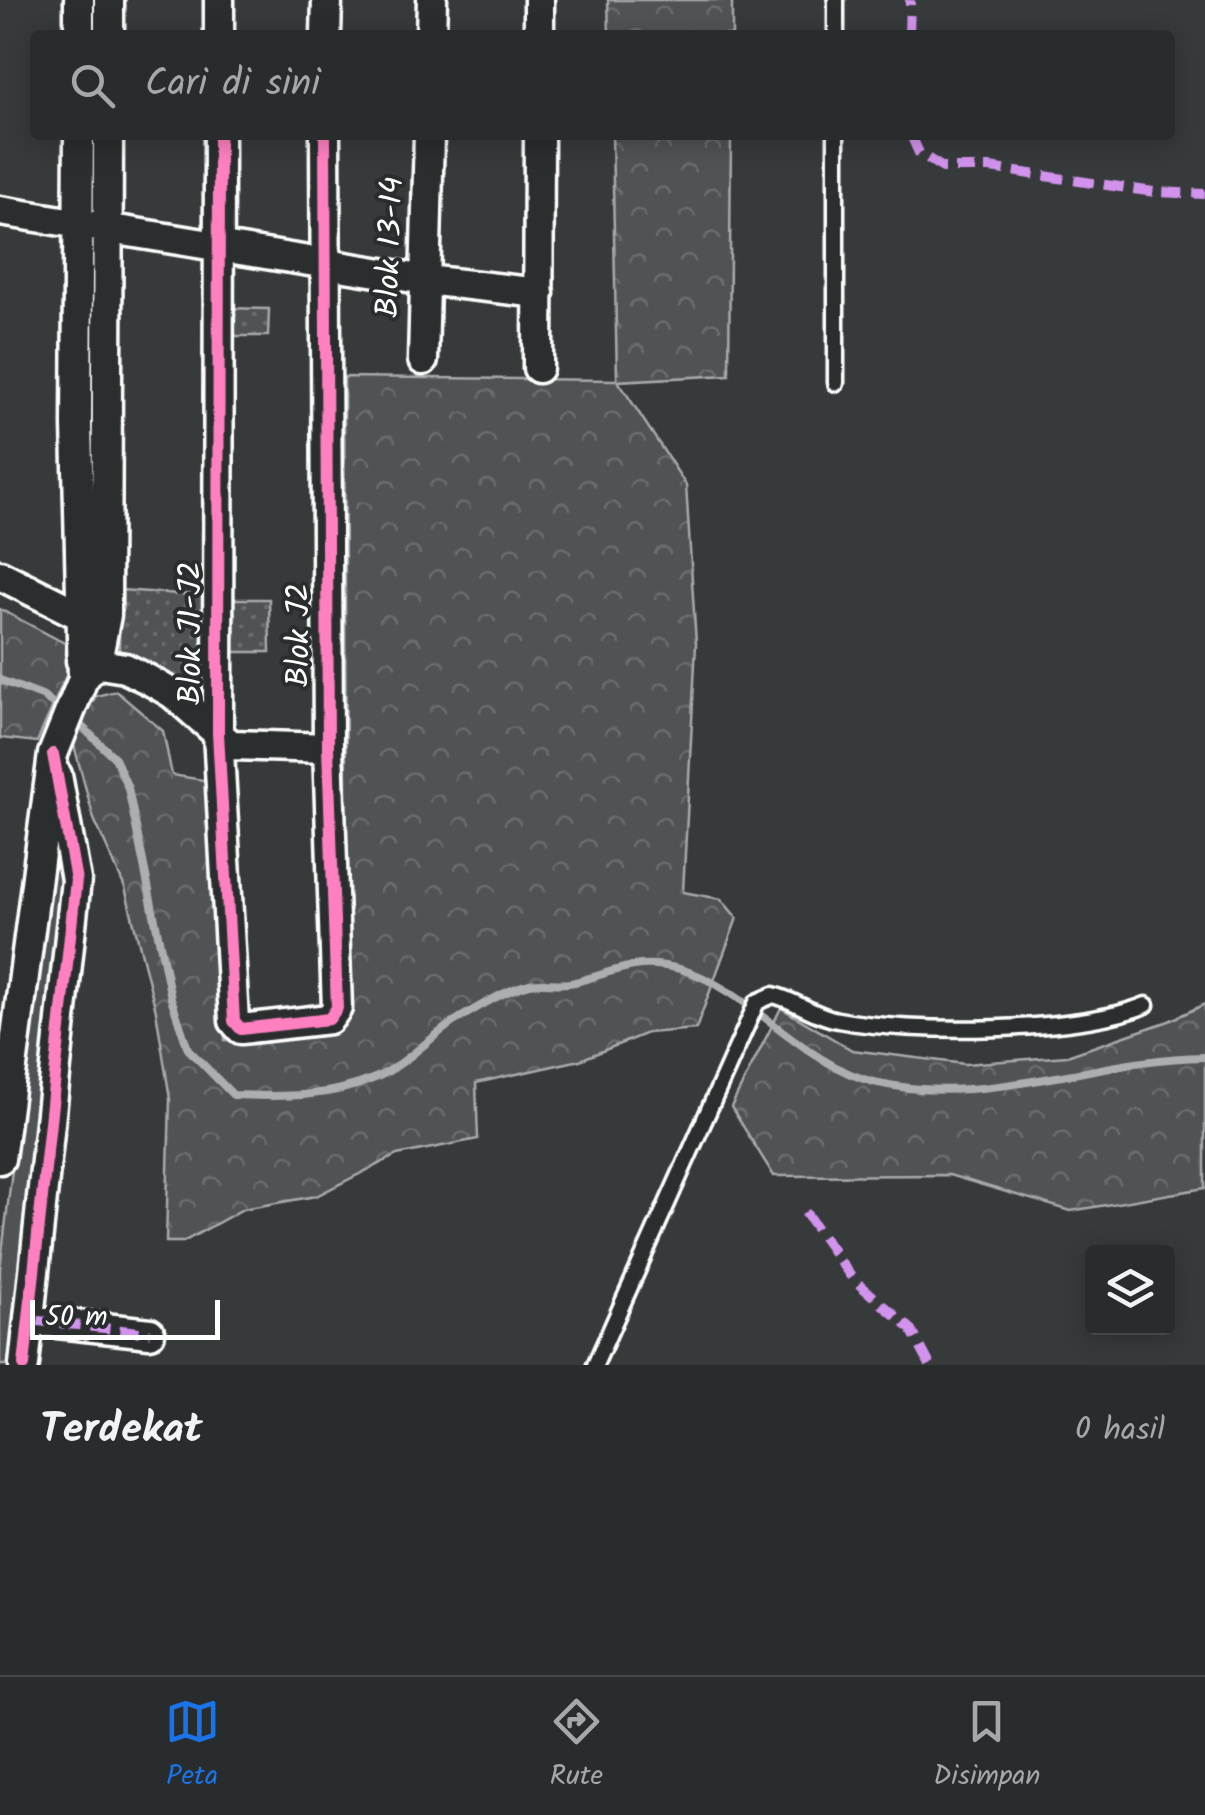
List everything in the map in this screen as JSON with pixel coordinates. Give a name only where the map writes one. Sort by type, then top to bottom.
[{"type":"street","points":[[79,0],[79,30]]},
{"type":"street","points":[[108,30],[109,0]]},
{"type":"street","points":[[218,0],[218,30]]},
{"type":"street","points":[[326,30],[327,0]]},
{"type":"street","points":[[431,30],[432,0]]},
{"type":"street","points":[[539,0],[539,30]]},
{"type":"street","points":[[78,140],[80,615],[85,672]]},
{"type":"street","points":[[0,1159],[53,754],[85,672],[107,594],[108,140]]},
{"type":"street","name":"Blok J1-J2","points":[[219,140],[218,733],[234,1021],[241,1029],[328,1019],[336,1008]]},
{"type":"street","name":"Blok J2","points":[[325,140],[328,748],[336,1008]]},
{"type":"street","name":"Blok I3-I4","points":[[423,360],[429,140]]},
{"type":"street","points":[[538,368],[539,140]]},
{"type":"street","points":[[0,211],[426,280],[540,293]]},
{"type":"street","points":[[0,575],[80,615]]},
{"type":"street","points":[[85,672],[149,680],[231,745],[328,748]]},
{"type":"street","points":[[24,1365],[76,880],[53,754]]},
{"type":"street","points":[[30,1320],[150,1334]]},
{"type":"lane","points":[[836,0],[836,30]]},
{"type":"lane","points":[[836,140],[836,382]]},
{"type":"lane","points":[[37,855],[73,858]]},
{"type":"lane","points":[[595,1365],[757,1002],[773,996],[820,1016],[920,1029],[1095,1021],[1146,1004]]},
{"type":"green space","points":[[608,0],[732,0],[732,30],[609,30]]},
{"type":"green space","points":[[612,140],[731,140],[729,375],[618,381],[686,485],[696,644],[683,892],[721,899],[737,918],[696,1029],[647,1033],[580,1060],[476,1083],[478,1139],[397,1155],[316,1196],[243,1209],[183,1242],[166,1242],[170,1099],[156,1011],[125,888],[94,819],[72,738],[96,696],[116,691],[163,731],[172,775],[209,781],[219,875],[225,1040],[270,1042],[343,1024],[347,1000],[344,377],[617,380]]},
{"type":"green space","points":[[227,308],[269,309],[268,336],[226,336]]},
{"type":"green space","points":[[120,590],[208,596],[210,698],[204,702],[192,698],[119,651]]},
{"type":"green space","points":[[225,599],[269,599],[270,652],[227,652]]},
{"type":"green space","points":[[0,609],[70,646],[69,669],[37,742],[0,738]]},
{"type":"green space","points":[[59,865],[65,871],[9,1365],[0,1365],[0,1269],[49,866]]},
{"type":"green space","points":[[1205,1004],[1205,1188],[1071,1211],[949,1175],[774,1176],[731,1107],[781,1008],[852,1050],[965,1064],[1067,1056],[1169,1021]]},
{"type":"waterway","points":[[0,680],[42,696],[64,711]]},
{"type":"waterway","points":[[75,720],[115,758],[128,788],[171,998],[188,1049],[233,1095],[305,1095],[358,1085],[386,1073],[455,1021],[511,990],[536,983],[569,983],[641,965],[673,967],[704,978],[844,1071],[874,1082],[916,1089],[999,1086],[1164,1059],[1205,1057]]},
{"type":"marked path","points":[[909,30],[910,0]]},
{"type":"marked path","points":[[913,140],[919,153],[943,168],[990,168],[1154,192],[1205,194]]},
{"type":"marked path","points":[[805,1212],[852,1278],[911,1329],[930,1365]]},
{"type":"marked path","points":[[30,1320],[150,1333]]},
{"type":"cycle path","points":[[219,140],[218,733],[234,1021],[241,1029],[329,1019],[337,1008],[328,748],[325,140]]},
{"type":"cycle path","points":[[24,1365],[76,880],[53,754]]}]
